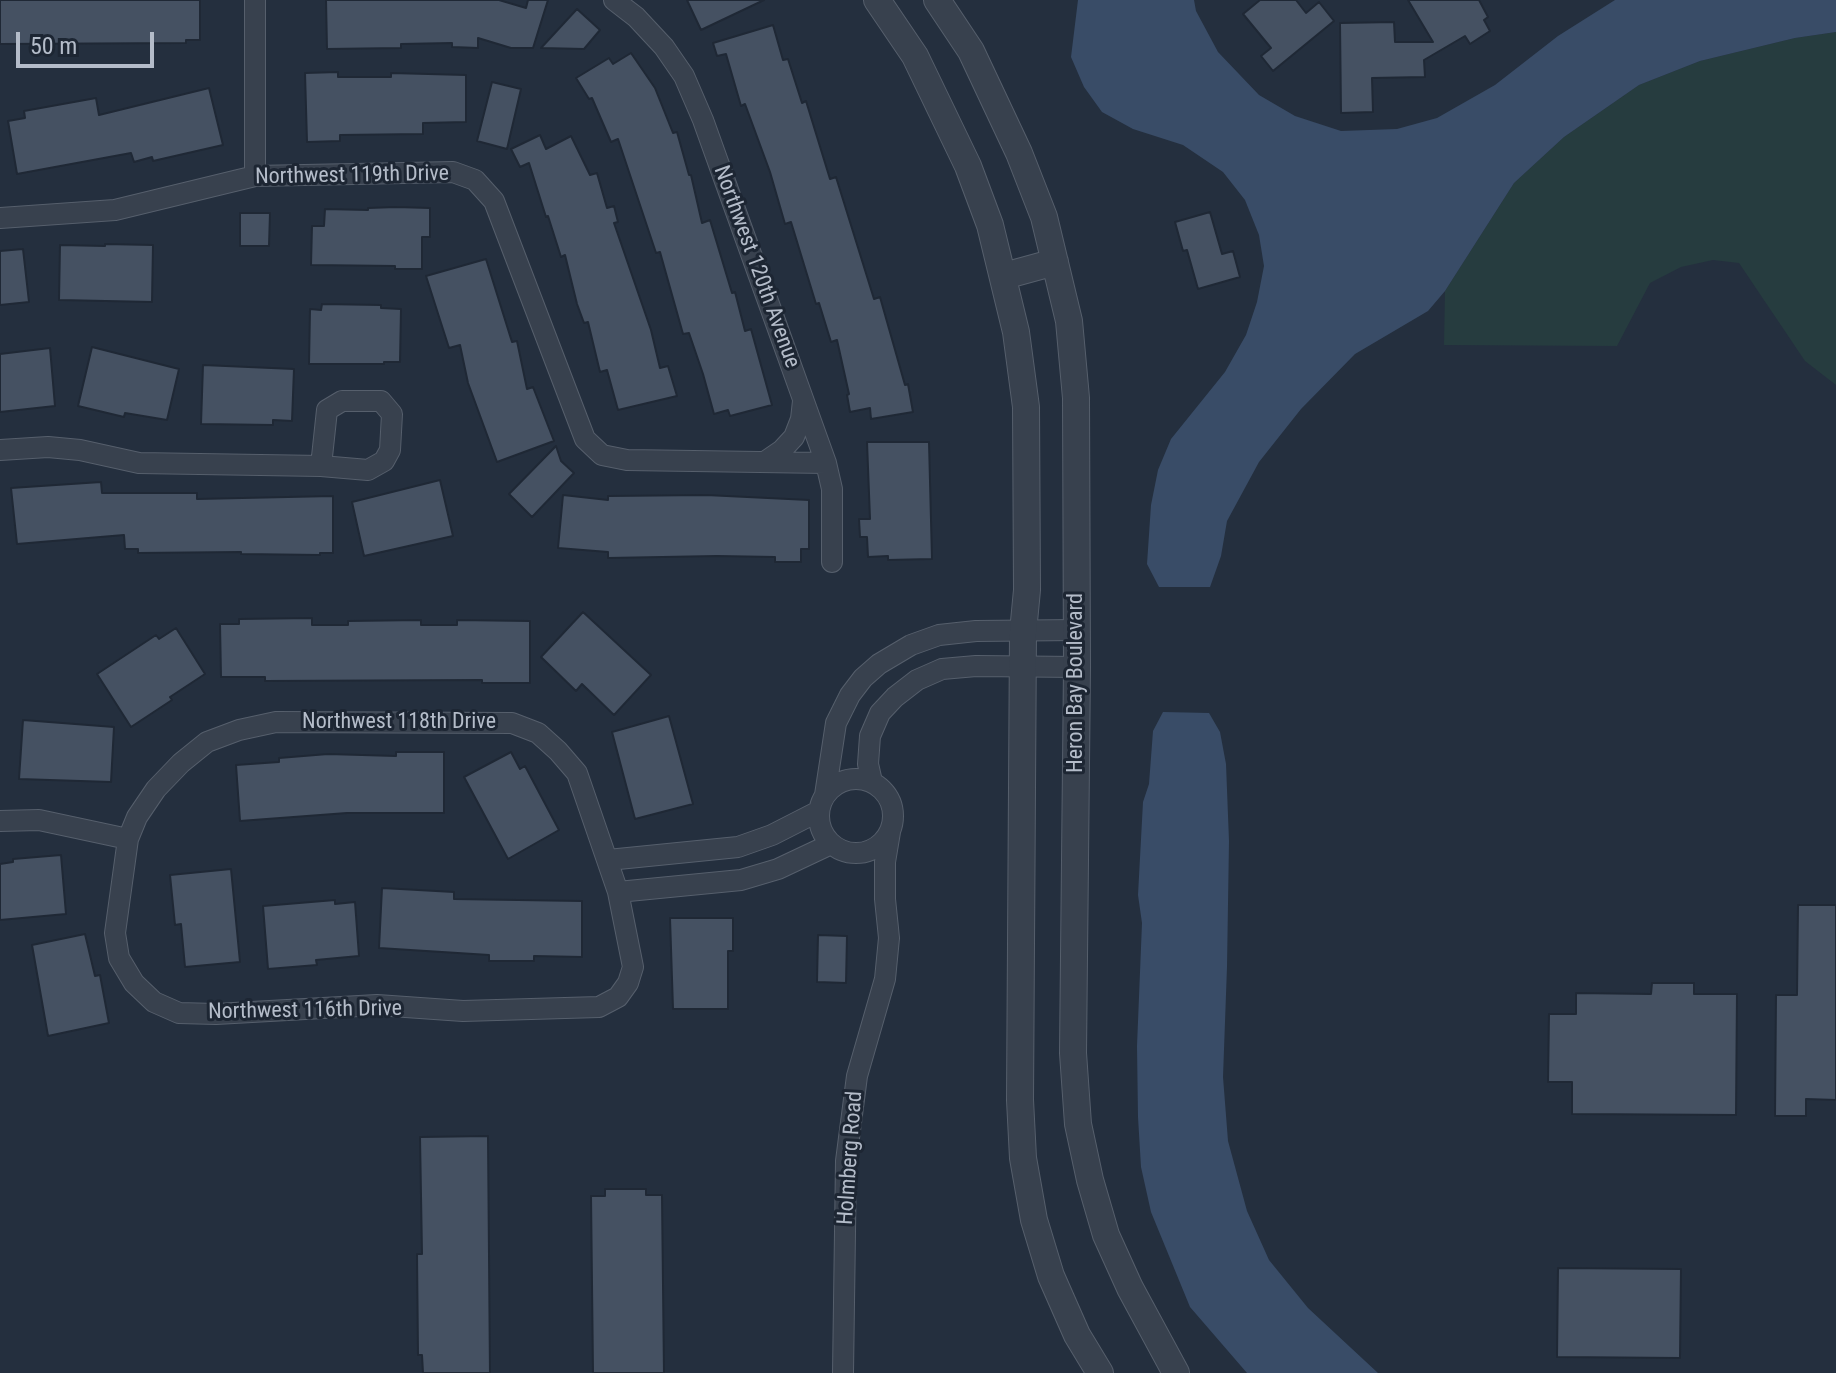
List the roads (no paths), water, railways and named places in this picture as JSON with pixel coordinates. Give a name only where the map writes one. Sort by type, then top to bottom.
[{"type":"street","points":[[255,0],[255,176]]},
{"type":"street","name":"Northwest 120th Avenue","points":[[614,0],[636,17],[664,47],[684,76],[703,120],[826,463],[832,489],[832,562]]},
{"type":"street","points":[[877,0],[915,56],[968,166],[990,225],[1016,332],[1026,407],[1027,590],[1023,632],[1020,1100],[1023,1158],[1034,1220],[1051,1276],[1077,1335],[1100,1373]]},
{"type":"street","name":"Heron Bay Boulevard","points":[[937,0],[971,51],[990,87],[1044,217],[1069,321],[1076,398],[1073,1053],[1078,1124],[1106,1235],[1130,1288],[1176,1373]]},
{"type":"street","name":"Northwest 119th Drive","points":[[0,218],[115,210],[255,176],[453,172],[475,180],[494,201],[585,439],[602,455],[627,460],[826,463]]},
{"type":"street","points":[[1004,276],[1055,262]]},
{"type":"street","points":[[766,461],[794,437],[801,419],[803,397]]},
{"type":"street","points":[[0,450],[48,447],[80,450],[139,463],[321,466]]},
{"type":"street","points":[[1077,630],[976,631],[939,635],[911,645],[879,664],[850,695],[836,723],[819,823],[831,844],[852,853],[874,849],[890,832],[893,821],[889,798],[872,782],[868,764],[870,736],[880,713],[917,680],[942,669],[976,666],[1077,667]]},
{"type":"street","name":"Northwest 118th Drive","points":[[128,839],[137,817],[156,789],[181,763],[207,742],[239,730],[276,722],[512,723],[538,733],[577,773],[618,892]]},
{"type":"street","points":[[608,860],[738,847],[772,835],[822,803],[841,782],[851,779],[872,782]]},
{"type":"street","points":[[0,821],[39,820],[128,839]]},
{"type":"street","name":"Holmberg Road","points":[[843,1373],[846,1161],[857,1076],[885,979],[889,938],[885,862],[890,832]]},
{"type":"street","name":"Northwest 116th Drive","points":[[128,839],[115,933],[119,958],[134,983],[154,1002],[179,1013],[216,1014],[377,1005],[463,1011],[599,1007],[618,997],[628,983],[633,967],[618,892]]},
{"type":"street","points":[[618,892],[741,880],[778,869],[831,844]]},
{"type":"street","points":[[697,851],[701,885]]},
{"type":"street","name":"Holmberg Road","points":[[852,853],[874,877],[885,899]]},
{"type":"water","points":[[1078,0],[1194,0],[1196,11],[1218,52],[1259,95],[1295,116],[1341,131],[1397,129],[1437,118],[1495,85],[1558,36],[1615,0],[1836,0],[1836,32],[1795,38],[1700,61],[1639,85],[1564,137],[1514,183],[1445,291],[1428,311],[1355,354],[1301,409],[1259,462],[1227,521],[1221,556],[1210,587],[1159,587],[1147,564],[1151,505],[1158,470],[1171,439],[1225,372],[1246,335],[1264,266],[1259,235],[1245,200],[1223,172],[1183,145],[1133,129],[1102,112],[1084,87],[1071,57]]},
{"type":"water","points":[[1163,712],[1209,713],[1220,732],[1226,764],[1229,841],[1223,1077],[1228,1141],[1247,1211],[1269,1260],[1308,1308],[1378,1373],[1247,1373],[1190,1307],[1151,1212],[1141,1167],[1138,1117],[1137,1046],[1142,923],[1138,895],[1143,802],[1149,784],[1153,731]]}]
